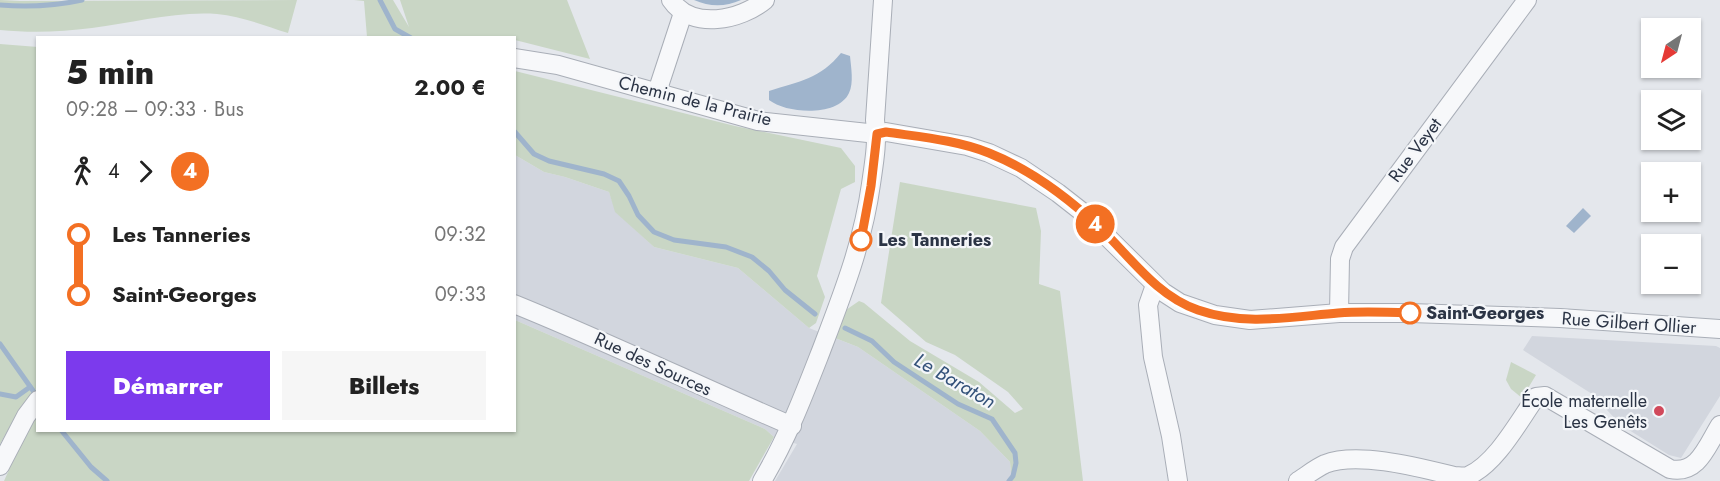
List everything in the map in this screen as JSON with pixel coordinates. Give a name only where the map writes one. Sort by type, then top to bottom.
[{"type":"street","points":[[657,92],[677,6],[703,18],[723,18],[753,9],[765,0]]},
{"type":"street","points":[[762,481],[792,426],[848,282],[861,240],[877,134],[875,120],[883,0]]},
{"type":"street","name":"Rue Veyet","points":[[1339,313],[1340,259],[1344,247],[1527,0]]},
{"type":"street","name":"Chemin de la Prairie","points":[[516,57],[558,65],[758,121],[877,134]]},
{"type":"street","name":"Rue Gilbert Ollier","points":[[877,134],[886,132],[967,146],[989,153],[1021,168],[1058,193],[1098,226],[1155,285],[1180,303],[1231,319],[1250,320],[1339,313],[1410,313],[1560,318],[1720,329]]},
{"type":"street","points":[[1155,285],[1148,305],[1153,357],[1171,436],[1178,481]]},
{"type":"street","name":"Rue des Sources","points":[[516,305],[792,426]]},
{"type":"street","points":[[1298,481],[1326,464],[1347,460],[1380,461],[1466,477],[1483,466],[1496,452],[1536,397],[1545,396],[1670,469],[1675,476],[1697,462],[1720,425]]},
{"type":"street","points":[[0,466],[26,416],[36,403]]},
{"type":"shaded area","points":[[516,156],[544,172],[609,192],[616,212],[654,247],[738,268],[809,328],[858,347],[980,431],[1010,462],[1012,481],[775,481],[797,444],[774,437],[765,429],[516,320]]},
{"type":"shaded area","name":"École maternelle Les Genêts","points":[[1532,336],[1716,346],[1720,348],[1720,396],[1681,458],[1669,455],[1621,425],[1592,394],[1523,350]]},
{"type":"green space","points":[[0,0],[297,0],[288,33],[217,14],[170,16],[69,30],[35,32],[0,30]]},
{"type":"green space","points":[[354,0],[393,0],[409,27],[400,0],[567,0],[590,59],[516,40],[516,36],[367,36],[364,1]]},
{"type":"green space","points":[[0,44],[36,47],[36,389],[22,405],[0,444]]},
{"type":"green space","points":[[516,71],[735,126],[841,148],[855,166],[855,182],[841,189],[817,276],[825,297],[816,323],[809,328],[738,268],[654,247],[615,212],[609,192],[544,172],[516,156]]},
{"type":"green space","points":[[900,182],[1036,208],[1041,231],[1039,284],[1060,291],[1083,481],[1012,481],[1010,462],[980,431],[858,347],[835,338],[843,312],[859,301],[910,341],[979,382],[1015,413],[1023,409],[1008,392],[955,355],[926,342],[881,303]]},
{"type":"green space","points":[[516,320],[765,429],[774,437],[749,481],[4,481],[36,417],[36,432],[516,432]]},
{"type":"green space","points":[[1511,362],[1536,375],[1522,398],[1511,389],[1506,380]]},
{"type":"water","points":[[694,0],[741,0],[718,5]]},
{"type":"water","points":[[841,53],[850,56],[852,75],[851,89],[843,101],[834,106],[812,111],[788,108],[769,100],[769,91],[817,74]]},
{"type":"water","points":[[1583,208],[1591,216],[1574,233],[1566,226]]},
{"type":"waterway","name":"Le Baraton","points":[[0,5],[41,6],[82,0]]},
{"type":"waterway","name":"Le Baraton","points":[[380,0],[395,29],[407,36]]},
{"type":"waterway","name":"Le Baraton","points":[[516,133],[534,154],[549,161],[604,174],[619,181],[638,215],[654,232],[674,240],[726,247],[752,257],[769,271],[785,290],[815,314]]},
{"type":"waterway","name":"Le Baraton","points":[[845,328],[872,341],[894,362],[958,404],[992,419],[1015,453],[1016,463],[1013,476],[1009,481]]},
{"type":"waterway","points":[[0,344],[34,392]]},
{"type":"waterway","points":[[0,394],[16,397],[30,387]]},
{"type":"waterway","points":[[63,432],[91,467],[107,481]]},
{"type":"bus line","name":"4","points":[[861,240],[871,186],[877,134],[886,132],[967,146],[989,153],[1021,168],[1058,193],[1098,226],[1162,292],[1198,310],[1231,319],[1250,320],[1339,313],[1410,313]]},
{"type":"place","name":"Les Tanneries","points":[[861,240]]},
{"type":"place","name":"Saint-Georges","points":[[1410,313]]},
{"type":"place","name":"École maternelle Les Genêts","points":[[1659,411]]}]
